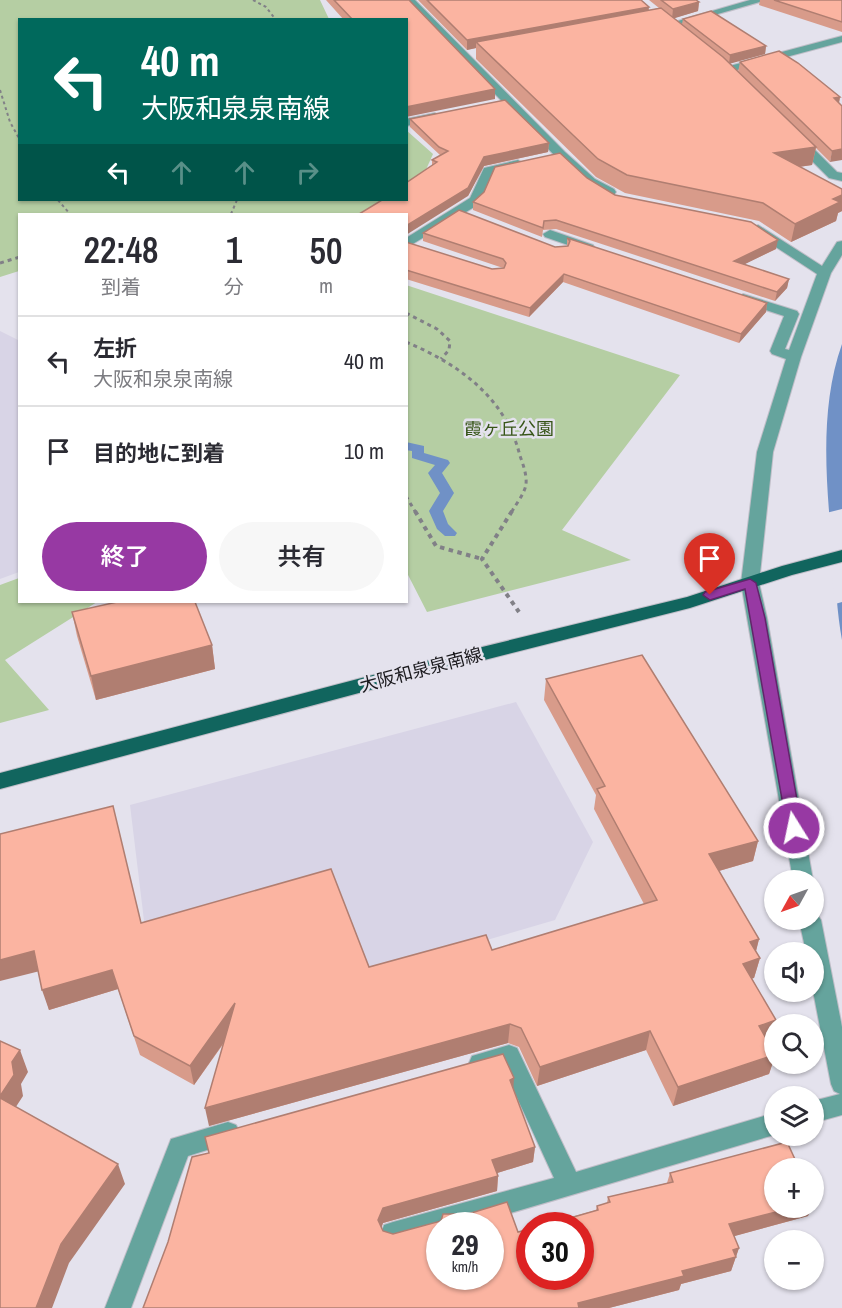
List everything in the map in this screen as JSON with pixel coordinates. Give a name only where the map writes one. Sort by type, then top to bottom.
[{"type":"main road","name":"大阪和泉泉南線","points":[[0,782],[690,602],[788,570],[842,556]]},
{"type":"street","points":[[409,0],[471,55],[501,103],[556,156],[591,182],[620,198]]},
{"type":"street","points":[[685,38],[665,21],[762,0]]},
{"type":"street","points":[[726,70],[842,39]]},
{"type":"street","points":[[408,123],[451,114]]},
{"type":"street","points":[[784,126],[833,175],[842,177]]},
{"type":"street","points":[[408,244],[465,215],[476,200],[488,171],[530,162]]},
{"type":"street","points":[[742,224],[753,226],[824,273]]},
{"type":"street","points":[[550,234],[606,254]]},
{"type":"street","points":[[538,243],[560,251]]},
{"type":"street","points":[[408,244],[430,250]]},
{"type":"street","points":[[801,870],[750,583],[765,452],[796,350],[824,273],[842,245]]},
{"type":"street","points":[[726,292],[792,314],[777,351],[796,350]]},
{"type":"street","points":[[812,930],[842,1083]]},
{"type":"street","points":[[463,1068],[509,1055],[570,1185]]},
{"type":"street","points":[[824,1109],[842,1104]]},
{"type":"street","points":[[393,1234],[570,1185],[764,1127]]},
{"type":"street","points":[[118,1308],[179,1147],[247,1128]]},
{"type":"path","points":[[253,0],[266,7],[274,18]]},
{"type":"path","points":[[0,90],[10,122],[18,136]]},
{"type":"path","points":[[59,201],[69,213]]},
{"type":"path","points":[[0,263],[18,258]]},
{"type":"path","points":[[408,314],[437,328],[450,341],[449,350],[441,359]]},
{"type":"path","points":[[408,343],[441,359],[472,380],[499,405],[520,447],[526,485],[482,559]]},
{"type":"path","points":[[408,499],[436,546],[482,559],[539,640]]},
{"type":"shaded area","points":[[0,331],[18,340],[18,572],[0,579]]},
{"type":"shaded area","points":[[516,702],[593,842],[555,920],[158,1036],[130,805]]},
{"type":"green space","points":[[0,0],[320,0],[329,18],[18,18],[18,201],[391,201],[370,213],[18,213],[18,271],[0,277]]},
{"type":"green space","points":[[408,132],[433,154],[420,183],[408,190]]},
{"type":"green space","name":"霞ヶ丘公園","points":[[408,286],[680,375],[562,530],[631,560],[427,612],[408,575]]},
{"type":"green space","points":[[18,578],[18,603],[95,603],[5,660],[49,710],[0,723],[0,585]]},
{"type":"water","points":[[842,344],[842,640],[831,531],[826,450],[830,396],[834,370]]},
{"type":"pier","points":[[842,509],[842,602],[835,604],[826,513]]},
{"type":"building","points":[[334,0],[409,0],[495,89],[408,107],[408,18],[351,18]]},
{"type":"building","points":[[427,0],[641,0],[649,7],[467,40]]},
{"type":"building","points":[[661,0],[696,0],[699,2],[673,9]]},
{"type":"building","points":[[774,0],[842,0],[842,22]]},
{"type":"building","points":[[661,8],[723,57],[816,147],[774,153],[842,189],[842,195],[833,199],[840,202],[795,224],[763,203],[627,175],[598,159],[476,42]]},
{"type":"building","points":[[711,11],[766,46],[730,55],[683,19]]},
{"type":"building","points":[[779,51],[798,63],[840,97],[834,98],[842,106],[842,149],[832,151],[740,62]]},
{"type":"building","points":[[505,100],[549,143],[484,157],[468,188],[408,225],[408,213],[361,213],[380,201],[408,201],[408,182],[437,162],[432,160],[448,151],[439,147],[410,119]]},
{"type":"building","points":[[560,153],[587,178],[615,195],[751,222],[778,240],[734,261],[789,279],[777,292],[556,220],[544,221],[543,228],[473,202],[484,192],[495,167]]},
{"type":"building","points":[[459,210],[555,247],[568,246],[570,241],[567,238],[767,303],[741,334],[564,274],[530,308],[408,271],[408,243],[492,269],[504,268],[506,263],[503,259],[423,233]]},
{"type":"building","points":[[112,603],[195,603],[212,645],[91,676],[72,612]]},
{"type":"building","points":[[642,655],[758,841],[709,854],[759,939],[750,942],[760,958],[743,964],[772,1014],[764,1014],[764,1024],[759,1026],[764,1035],[764,1058],[678,1087],[650,1031],[540,1067],[521,1028],[510,1024],[205,1108],[235,1003],[190,1066],[134,1036],[112,970],[42,990],[34,951],[0,960],[0,834],[113,806],[141,923],[331,869],[369,967],[486,935],[492,950],[657,900],[597,789],[605,786],[546,679]]},
{"type":"building","points":[[0,1041],[20,1050],[12,1062],[14,1075],[0,1096]]},
{"type":"building","points":[[503,1054],[514,1078],[510,1080],[535,1147],[492,1160],[498,1176],[383,1208],[378,1220],[383,1231],[393,1234],[426,1225],[426,1290],[504,1290],[504,1212],[474,1212],[507,1202],[516,1227],[516,1290],[594,1290],[594,1212],[591,1212],[598,1210],[597,1206],[610,1202],[608,1197],[673,1182],[670,1173],[772,1146],[789,1146],[794,1158],[764,1158],[764,1215],[729,1224],[739,1248],[733,1250],[736,1257],[682,1271],[684,1276],[578,1303],[579,1308],[143,1308],[168,1242],[192,1157],[209,1153],[205,1137]]},
{"type":"building","points":[[0,1098],[118,1164],[61,1244],[36,1308],[0,1308]]},
{"type":"waterway","points":[[408,446],[419,449],[417,455],[443,463],[435,473],[447,493],[436,511],[442,526],[450,533]]},
{"type":"route","points":[[710,595],[750,583],[794,828]]}]
